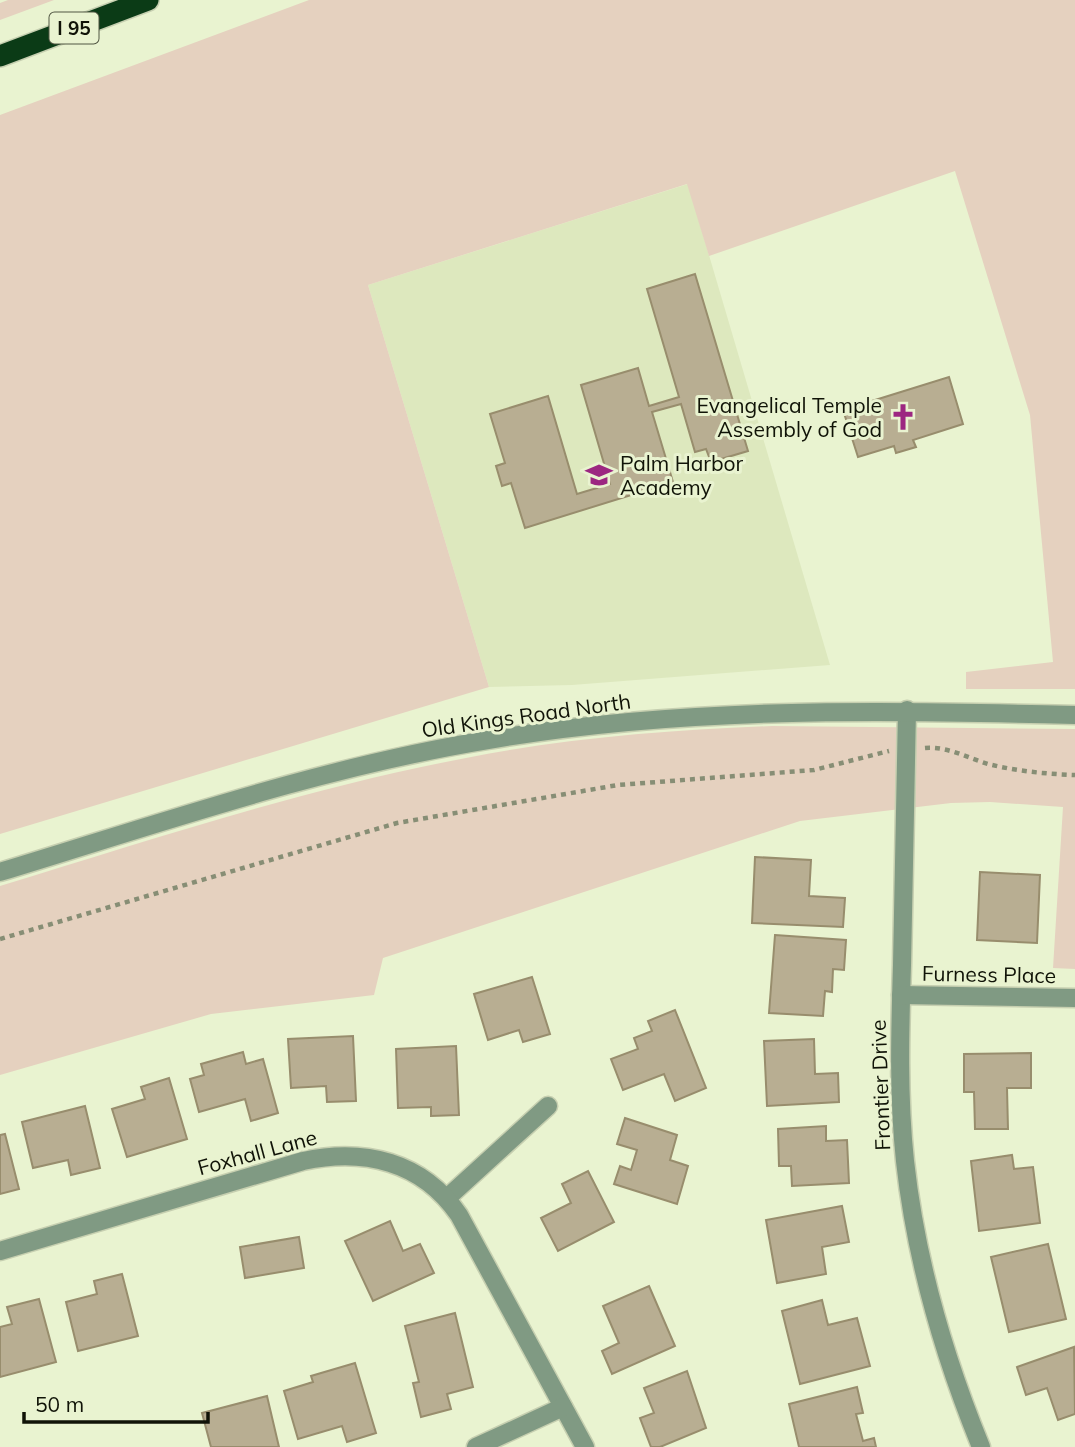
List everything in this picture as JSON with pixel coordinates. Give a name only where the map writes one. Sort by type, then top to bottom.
[{"type":"highway","name":"I 95","points":[[0,56],[148,0]]},
{"type":"street","name":"Old Kings Road North","points":[[0,872],[334,773],[490,739],[647,721],[907,710],[1075,715]]},
{"type":"street","name":"Frontier Drive","points":[[907,710],[900,1077],[905,1159],[918,1248],[945,1351],[981,1447]]},
{"type":"street","name":"Furness Place","points":[[901,995],[1075,998]]},
{"type":"street","points":[[447,1198],[548,1107]]},
{"type":"street","name":"Foxhall Lane","points":[[0,1251],[286,1165],[328,1156],[366,1156],[392,1162],[420,1177],[447,1198],[585,1447]]},
{"type":"street","points":[[477,1447],[563,1407]]},
{"type":"path","points":[[937,747],[990,764],[1075,775]]},
{"type":"path","points":[[0,939],[397,823],[618,785],[814,770],[878,752]]},
{"type":"shaded area","points":[[8,0],[54,0],[0,20],[0,3]]},
{"type":"shaded area","points":[[309,0],[1075,0],[1075,689],[966,689],[966,672],[1053,662],[1030,415],[955,171],[709,256],[687,184],[368,285],[489,687],[0,834],[0,115]]},
{"type":"shaded area","name":"Palm Harbor Academy","points":[[688,184],[830,665],[572,685],[489,687],[368,285]]},
{"type":"shaded area","points":[[772,726],[1075,729],[1075,969],[1053,968],[1063,807],[990,802],[951,803],[800,821],[383,958],[374,995],[211,1014],[0,1075],[0,886],[289,799],[407,770],[504,751],[580,740]]},
{"type":"building","points":[[695,274],[748,451],[711,462],[706,449],[695,452],[681,404],[652,412],[673,482],[525,528],[511,483],[502,486],[496,466],[505,463],[490,414],[548,396],[577,494],[610,484],[581,385],[638,368],[649,406],[679,397],[647,289]]},
{"type":"building","name":"Evangelical Temple Assembly of God","points":[[949,377],[963,424],[913,440],[916,447],[896,453],[894,446],[858,457],[843,410]]},
{"type":"building","points":[[755,857],[811,860],[809,896],[845,898],[843,927],[752,923]]},
{"type":"building","points":[[980,872],[1040,875],[1037,943],[977,940]]},
{"type":"building","points":[[775,935],[846,940],[844,970],[833,969],[832,992],[825,991],[823,1016],[769,1013]]},
{"type":"building","points":[[532,977],[550,1034],[523,1042],[519,1030],[488,1040],[474,994]]},
{"type":"building","points":[[675,1010],[706,1088],[675,1101],[664,1074],[623,1090],[611,1059],[638,1049],[634,1038],[652,1031],[648,1021]]},
{"type":"building","points":[[353,1036],[356,1101],[327,1102],[326,1086],[291,1088],[288,1039]]},
{"type":"building","points":[[814,1039],[815,1074],[838,1073],[839,1102],[767,1106],[764,1041]]},
{"type":"building","points":[[456,1046],[459,1115],[431,1116],[431,1107],[398,1108],[396,1049]]},
{"type":"building","points":[[243,1052],[246,1064],[263,1059],[278,1113],[251,1121],[245,1099],[199,1112],[190,1079],[204,1075],[201,1064]]},
{"type":"building","points":[[1031,1053],[1031,1088],[1007,1088],[1008,1129],[975,1129],[974,1092],[964,1092],[964,1054]]},
{"type":"building","points":[[169,1078],[187,1139],[127,1157],[112,1109],[145,1099],[141,1087]]},
{"type":"building","points":[[85,1106],[100,1168],[71,1175],[68,1160],[33,1168],[22,1122]]},
{"type":"building","points":[[625,1118],[677,1135],[670,1160],[688,1166],[677,1204],[614,1184],[620,1166],[631,1170],[637,1150],[617,1144]]},
{"type":"building","points":[[826,1126],[826,1141],[847,1140],[849,1183],[792,1186],[791,1166],[779,1166],[778,1129]]},
{"type":"building","points":[[5,1134],[19,1189],[0,1194],[0,1135]]},
{"type":"building","points":[[1012,1155],[1014,1169],[1033,1167],[1040,1223],[979,1231],[971,1161]]},
{"type":"building","points":[[588,1171],[614,1222],[558,1251],[541,1218],[571,1203],[562,1184]]},
{"type":"building","points":[[842,1206],[849,1242],[822,1247],[826,1274],[777,1283],[766,1220]]},
{"type":"building","points":[[390,1221],[403,1251],[420,1244],[434,1273],[373,1301],[345,1241]]},
{"type":"building","points":[[299,1237],[304,1268],[245,1278],[240,1247]]},
{"type":"building","points":[[1048,1244],[1066,1319],[1009,1332],[991,1257]]},
{"type":"building","points":[[122,1274],[138,1336],[78,1351],[66,1302],[97,1294],[94,1281]]},
{"type":"building","points":[[649,1286],[675,1346],[612,1374],[602,1351],[619,1343],[603,1306]]},
{"type":"building","points":[[39,1299],[56,1362],[0,1377],[0,1327],[12,1324],[7,1307]]},
{"type":"building","points":[[822,1300],[828,1325],[857,1318],[870,1366],[800,1384],[782,1311]]},
{"type":"building","points":[[455,1313],[473,1387],[447,1394],[451,1409],[421,1417],[413,1383],[419,1382],[405,1326]]},
{"type":"building","points":[[1074,1347],[1075,1414],[1058,1420],[1047,1388],[1026,1395],[1017,1367]]},
{"type":"building","points":[[355,1363],[376,1433],[347,1442],[342,1426],[298,1439],[284,1391],[313,1382],[311,1376]]},
{"type":"building","points":[[687,1371],[706,1428],[660,1447],[651,1447],[640,1418],[654,1413],[644,1388]]},
{"type":"building","points":[[857,1387],[863,1413],[856,1414],[863,1441],[874,1438],[876,1447],[799,1447],[789,1404]]},
{"type":"building","points":[[267,1396],[279,1447],[211,1447],[202,1413]]},
{"type":"place","name":"Evangelical Temple Assembly of God","points":[[903,417]]},
{"type":"place","name":"Palm Harbor Academy","points":[[599,475]]}]
